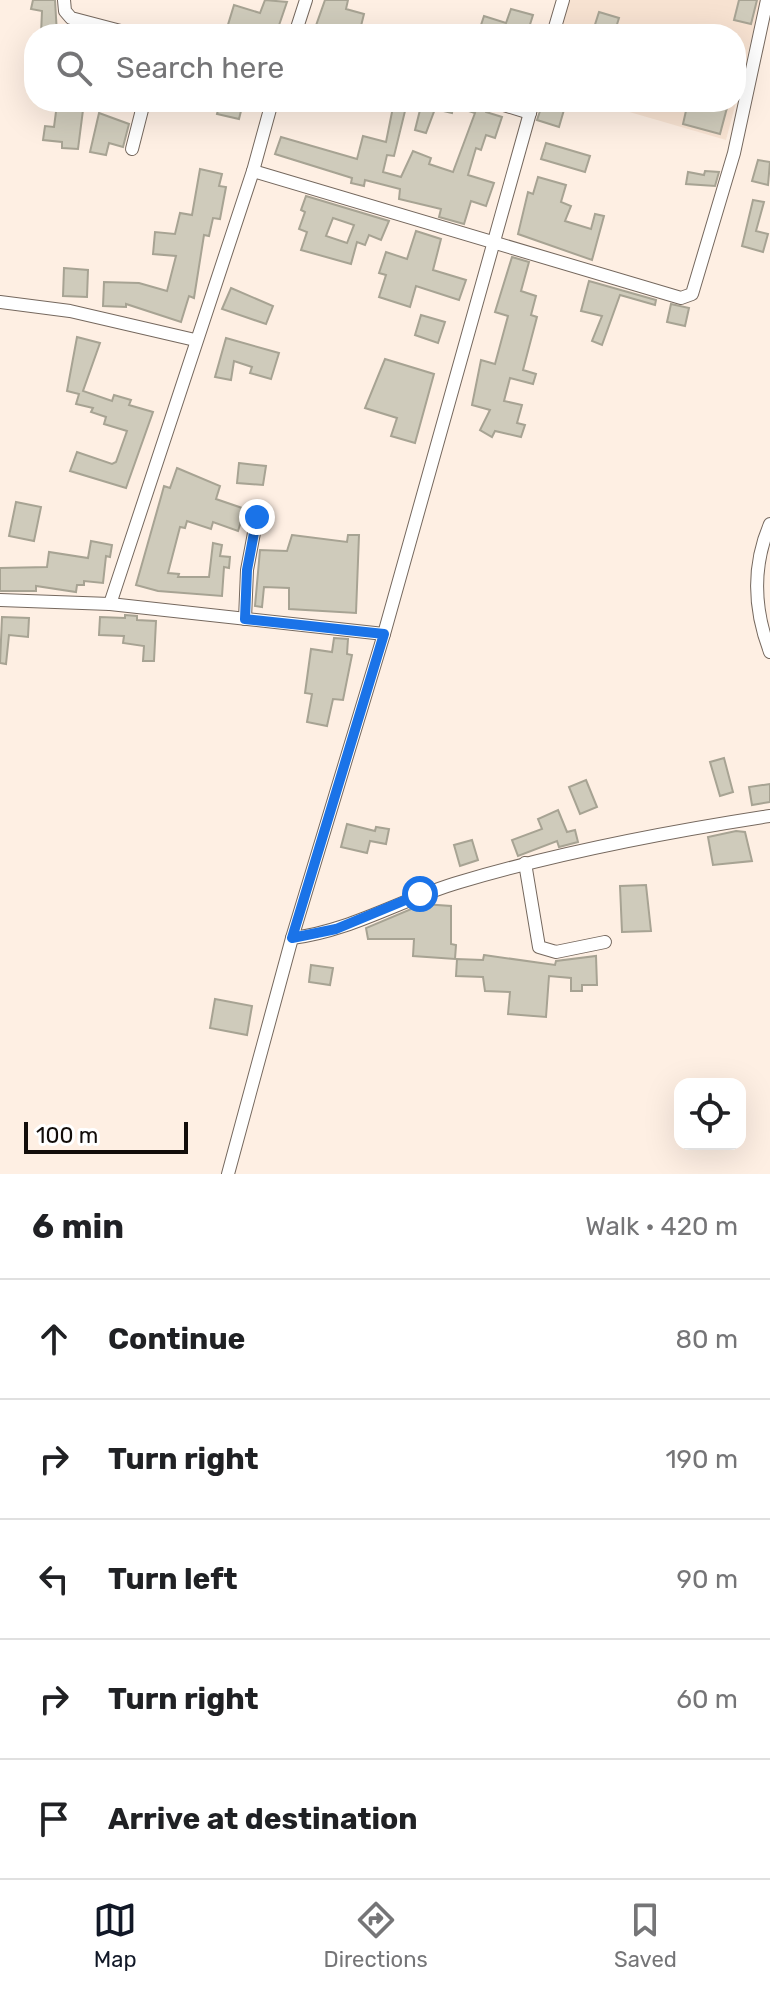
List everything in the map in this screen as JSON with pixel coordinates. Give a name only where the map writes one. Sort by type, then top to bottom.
[{"type":"street","points":[[64,0],[65,11],[71,18],[94,24]]},
{"type":"street","points":[[298,24],[306,0]]},
{"type":"street","points":[[556,24],[563,0]]},
{"type":"street","points":[[746,97],[767,0]]},
{"type":"street","points":[[132,149],[141,112]]},
{"type":"street","points":[[110,604],[253,171],[269,112]]},
{"type":"street","points":[[228,1174],[292,938],[384,634],[531,112]]},
{"type":"street","points":[[253,171],[681,298],[692,294],[734,153],[743,112]]},
{"type":"street","points":[[0,302],[70,311],[195,340]]},
{"type":"street","points":[[245,619],[247,570],[257,517]]},
{"type":"street","points":[[770,524],[761,544],[757,594],[761,627],[770,652]]},
{"type":"street","points":[[0,600],[110,604],[384,634]]},
{"type":"street","points":[[292,938],[336,929],[420,894],[525,863],[770,816]]},
{"type":"street","points":[[525,863],[534,935],[539,947],[556,952],[605,942]]},
{"type":"shaded area","points":[[564,0],[761,0],[746,61],[746,24],[557,24]]},
{"type":"shaded area","points":[[629,112],[733,112],[726,140]]},
{"type":"building","points":[[33,0],[55,0],[56,24],[41,24],[42,11],[31,9]]},
{"type":"building","points":[[265,0],[287,2],[279,24],[228,24],[234,5],[260,13]]},
{"type":"building","points":[[325,0],[348,0],[346,9],[364,14],[362,24],[317,24]]},
{"type":"building","points":[[739,0],[757,0],[751,24],[734,20]]},
{"type":"building","points":[[511,9],[533,15],[530,24],[481,24],[484,16],[506,23]]},
{"type":"building","points":[[599,12],[619,18],[617,24],[595,24]]},
{"type":"building","points":[[56,112],[83,112],[78,149],[62,148],[62,142],[43,140],[45,126],[54,127]]},
{"type":"building","points":[[218,112],[241,112],[239,119]]},
{"type":"building","points":[[392,112],[405,112],[394,156],[387,155],[383,172],[401,177],[413,151],[431,158],[429,164],[453,172],[475,113],[472,112],[502,117],[495,138],[486,135],[481,150],[476,148],[468,175],[494,183],[486,206],[471,201],[464,224],[439,217],[441,209],[399,199],[400,189],[365,180],[364,186],[351,183],[352,178],[275,154],[281,137],[357,159],[363,136],[386,142]]},
{"type":"building","points":[[420,112],[434,112],[426,133],[415,130]]},
{"type":"building","points":[[540,112],[563,112],[559,127],[537,120]]},
{"type":"building","points":[[686,112],[726,112],[720,134],[683,124]]},
{"type":"building","points":[[99,113],[129,124],[123,147],[109,143],[106,155],[90,152]]},
{"type":"building","points":[[546,143],[590,156],[585,172],[541,159]]},
{"type":"building","points":[[758,160],[770,162],[768,185],[752,181]]},
{"type":"building","points":[[200,169],[222,174],[219,186],[226,187],[220,219],[213,218],[209,236],[204,235],[194,298],[189,296],[181,322],[126,304],[126,307],[103,306],[104,282],[139,283],[167,291],[176,256],[153,254],[155,232],[175,234],[180,213],[192,215]]},
{"type":"building","points":[[705,171],[719,172],[715,186],[686,184],[688,172],[704,175]]},
{"type":"building","points":[[538,177],[566,185],[561,202],[571,206],[565,221],[591,229],[595,214],[604,216],[592,260],[518,234],[528,192],[533,194]]},
{"type":"building","points":[[306,196],[389,221],[381,240],[369,235],[365,245],[357,242],[351,264],[301,250],[307,232],[299,229],[305,212],[301,210]],"holes":[[[333,218],[354,225],[347,243],[326,236]]]},
{"type":"building","points":[[753,200],[764,202],[756,231],[768,234],[763,252],[742,246]]},
{"type":"building","points":[[416,231],[441,239],[433,270],[466,280],[459,300],[416,286],[410,307],[379,297],[386,275],[379,273],[386,252],[407,259]]},
{"type":"building","points":[[512,257],[529,262],[521,291],[536,296],[531,315],[537,317],[523,370],[536,374],[533,384],[510,378],[504,401],[522,405],[517,423],[525,425],[521,437],[495,431],[492,437],[480,430],[490,410],[472,405],[481,360],[495,364],[508,316],[495,312]]},
{"type":"building","points":[[64,268],[88,270],[87,297],[63,296]]},
{"type":"building","points":[[589,281],[656,300],[655,305],[620,295],[602,345],[592,341],[602,316],[581,311]]},
{"type":"building","points":[[231,288],[273,306],[266,324],[222,309]]},
{"type":"building","points":[[671,304],[689,308],[685,326],[667,322]]},
{"type":"building","points":[[421,315],[445,322],[438,343],[415,335]]},
{"type":"building","points":[[77,337],[100,343],[83,391],[112,401],[114,395],[131,400],[129,405],[153,412],[126,488],[70,471],[77,452],[112,464],[116,462],[127,431],[104,424],[106,417],[91,412],[93,408],[76,404],[79,394],[67,391]]},
{"type":"building","points":[[226,338],[279,353],[271,379],[250,373],[252,367],[234,361],[231,380],[215,377]]},
{"type":"building","points":[[385,359],[434,374],[415,443],[391,436],[397,418],[365,408]]},
{"type":"building","points":[[239,463],[266,466],[263,485],[237,483]]},
{"type":"building","points":[[177,468],[220,486],[216,499],[245,509],[238,531],[213,522],[211,529],[187,521],[185,528],[180,527],[168,573],[179,574],[178,577],[209,577],[213,543],[222,545],[220,556],[230,557],[229,568],[224,567],[222,596],[158,591],[136,585],[164,486],[170,488]]},
{"type":"building","points":[[16,502],[41,507],[34,541],[9,536]]},
{"type":"building","points":[[292,535],[347,542],[348,535],[359,535],[356,613],[289,609],[289,588],[264,587],[262,607],[255,606],[260,550],[287,551]]},
{"type":"building","points":[[91,541],[112,545],[110,557],[106,556],[103,583],[84,581],[84,585],[77,585],[76,592],[36,586],[36,591],[0,591],[0,568],[47,567],[49,552],[88,558]]},
{"type":"building","points":[[125,615],[137,616],[137,620],[156,621],[154,661],[143,661],[144,646],[123,643],[124,636],[99,635],[100,617],[125,618]]},
{"type":"building","points":[[2,617],[29,618],[28,637],[9,635],[6,664],[0,663]]},
{"type":"building","points":[[334,638],[348,639],[347,654],[352,655],[343,700],[333,699],[327,726],[307,722],[312,694],[305,693],[311,649],[332,652]]},
{"type":"building","points":[[724,758],[733,792],[720,796],[710,762]]},
{"type":"building","points":[[586,780],[597,807],[580,814],[569,787]]},
{"type":"building","points":[[770,784],[770,802],[752,805],[749,787]]},
{"type":"building","points":[[558,810],[567,832],[575,830],[578,842],[559,847],[557,841],[518,856],[512,840],[542,829],[538,819]]},
{"type":"building","points":[[347,824],[375,831],[376,827],[389,829],[386,844],[370,841],[367,853],[341,847]]},
{"type":"building","points":[[745,832],[752,861],[713,865],[708,837]]},
{"type":"building","points":[[472,840],[478,860],[460,866],[454,845]]},
{"type":"building","points":[[646,885],[651,931],[622,932],[620,886]]},
{"type":"building","points":[[423,904],[451,906],[451,944],[456,945],[455,959],[413,956],[414,939],[368,939],[366,928]]},
{"type":"building","points":[[484,955],[555,965],[556,961],[596,956],[597,985],[582,985],[582,991],[571,991],[571,978],[549,976],[546,1017],[508,1014],[510,992],[485,991],[483,977],[456,976],[457,959],[483,960]]},
{"type":"building","points":[[311,965],[333,968],[330,985],[309,982]]},
{"type":"building","points":[[215,999],[252,1006],[247,1035],[210,1028]]},
{"type":"route","points":[[257,517],[247,570],[245,619],[384,634],[292,938],[336,929],[420,894]]}]
